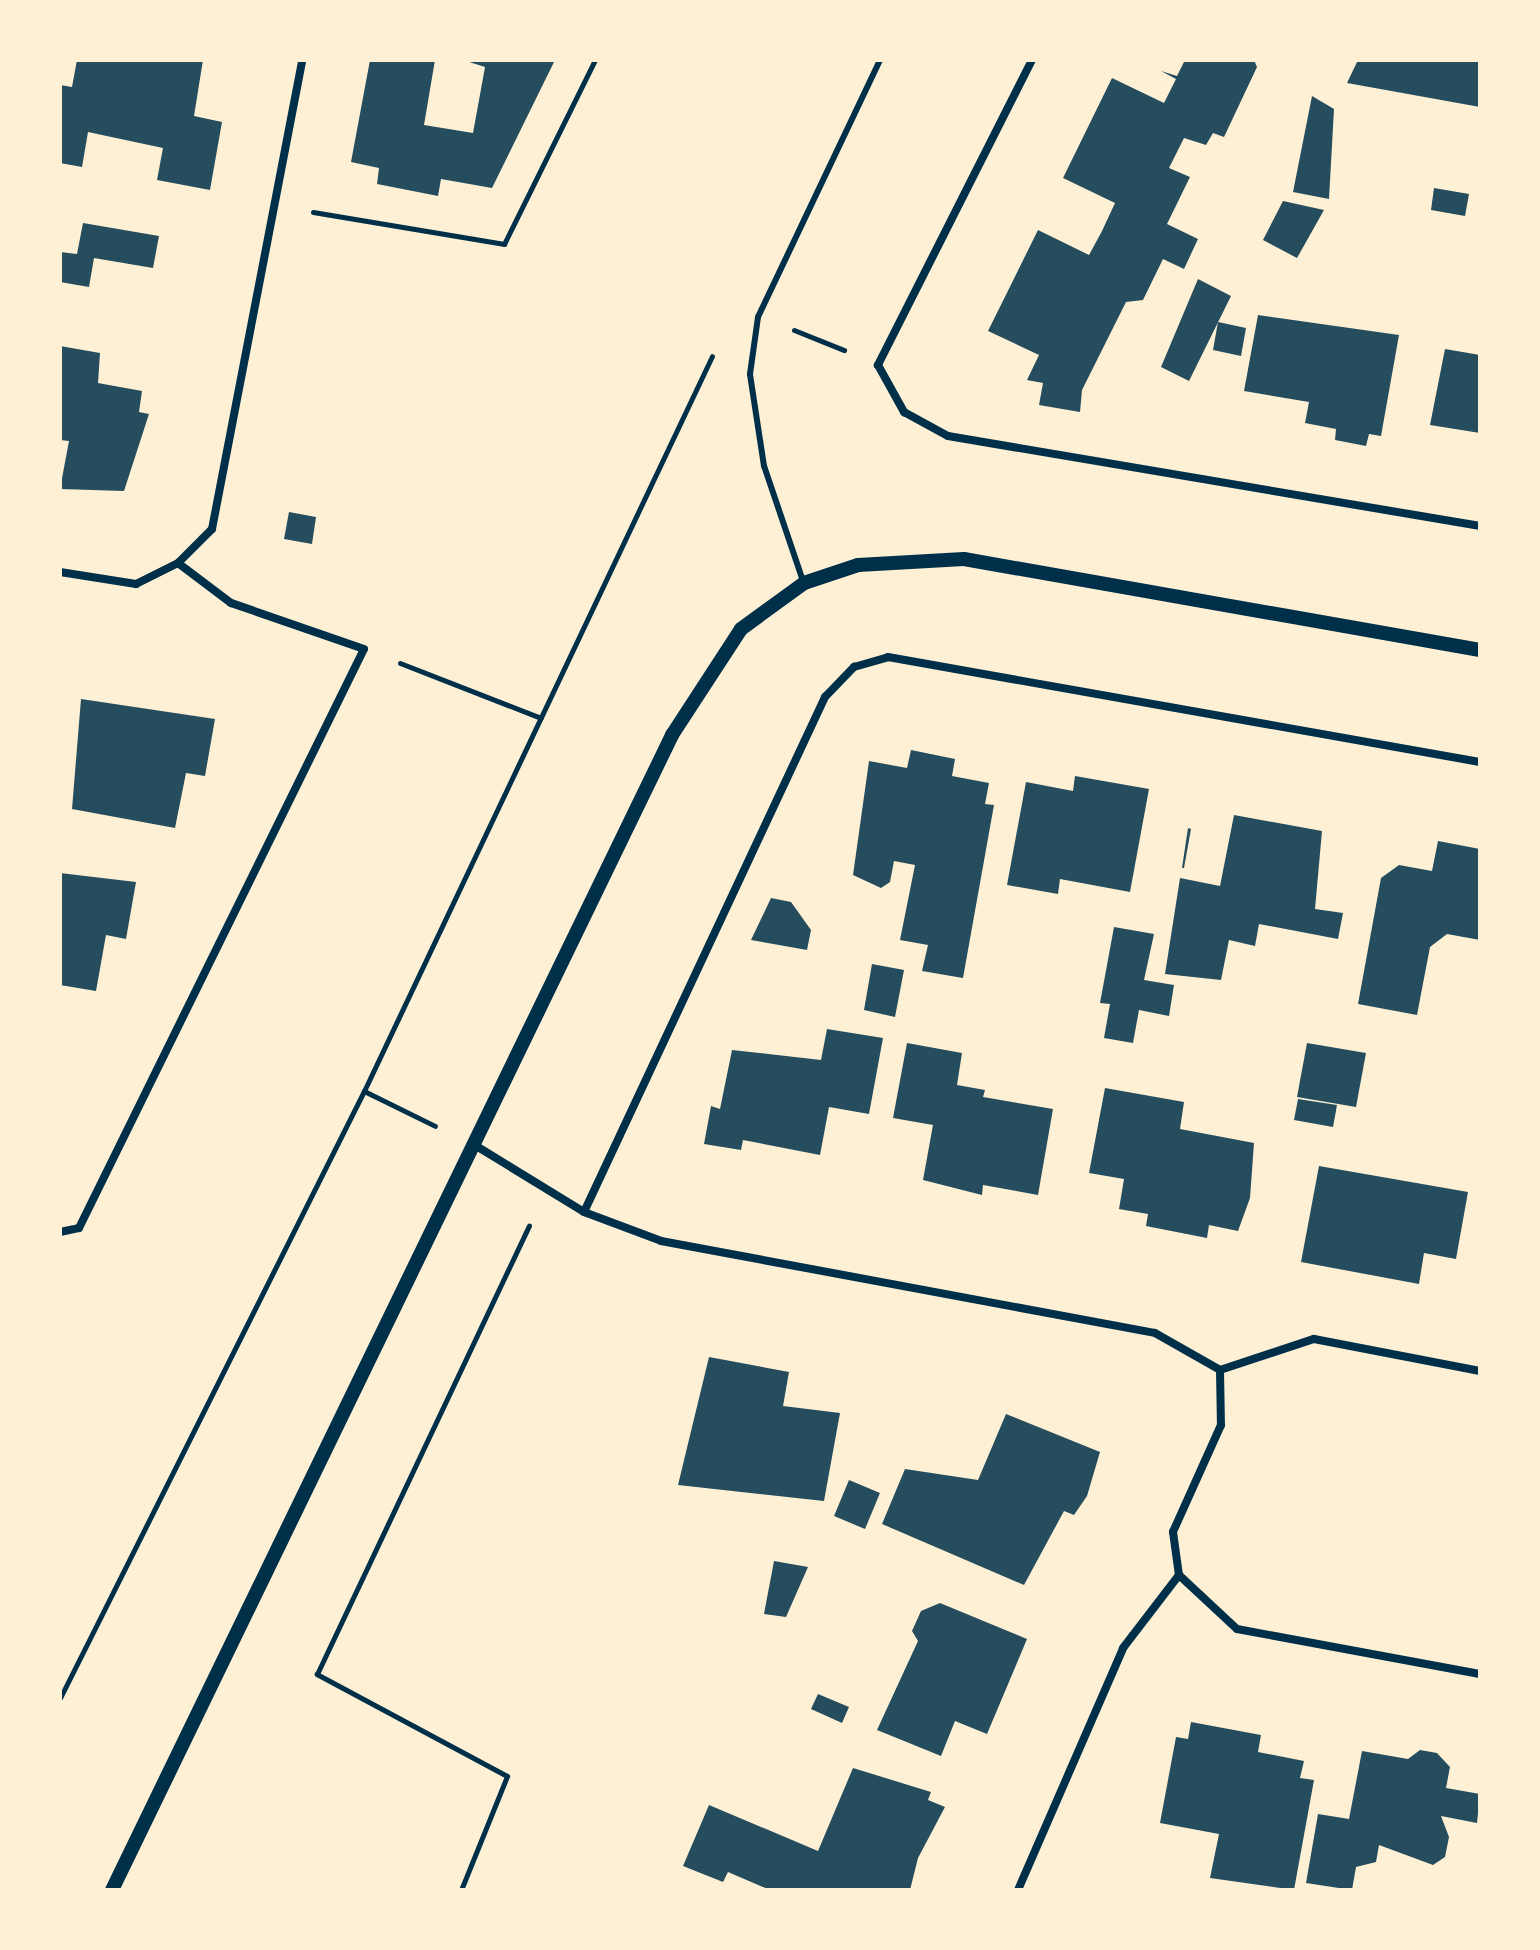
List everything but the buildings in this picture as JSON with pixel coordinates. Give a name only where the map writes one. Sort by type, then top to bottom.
[{"type":"street","points":[[60,572],[136,584],[178,563],[212,529],[302,60]]},
{"type":"street","points":[[1032,60],[878,365],[904,412],[948,436],[1480,526]]},
{"type":"street","points":[[112,1890],[470,1142],[672,735],[741,629],[804,583],[858,565],[964,559],[1480,650]]},
{"type":"street","points":[[60,1232],[79,1228],[364,649],[231,603],[178,563]]},
{"type":"street","points":[[584,1212],[825,697],[854,667],[888,657],[1480,762]]},
{"type":"street","points":[[470,1142],[584,1212],[661,1241],[1155,1333],[1220,1370],[1314,1339],[1480,1371]]},
{"type":"street","points":[[1220,1370],[1221,1425],[1173,1532],[1179,1575],[1237,1629],[1480,1674]]},
{"type":"street","points":[[1018,1890],[1123,1648],[1179,1575]]},
{"type":"lane","points":[[804,583],[764,466],[750,374],[758,317],[880,60]]},
{"type":"path","points":[[274,205],[504,244],[595,60]]},
{"type":"path","points":[[60,1698],[364,1091],[706,361],[758,317],[878,365]]},
{"type":"path","points":[[364,649],[541,718]]},
{"type":"path","points":[[364,1091],[470,1142]]},
{"type":"path","points":[[461,1890],[507,1776],[317,1674],[546,1190]]}]
